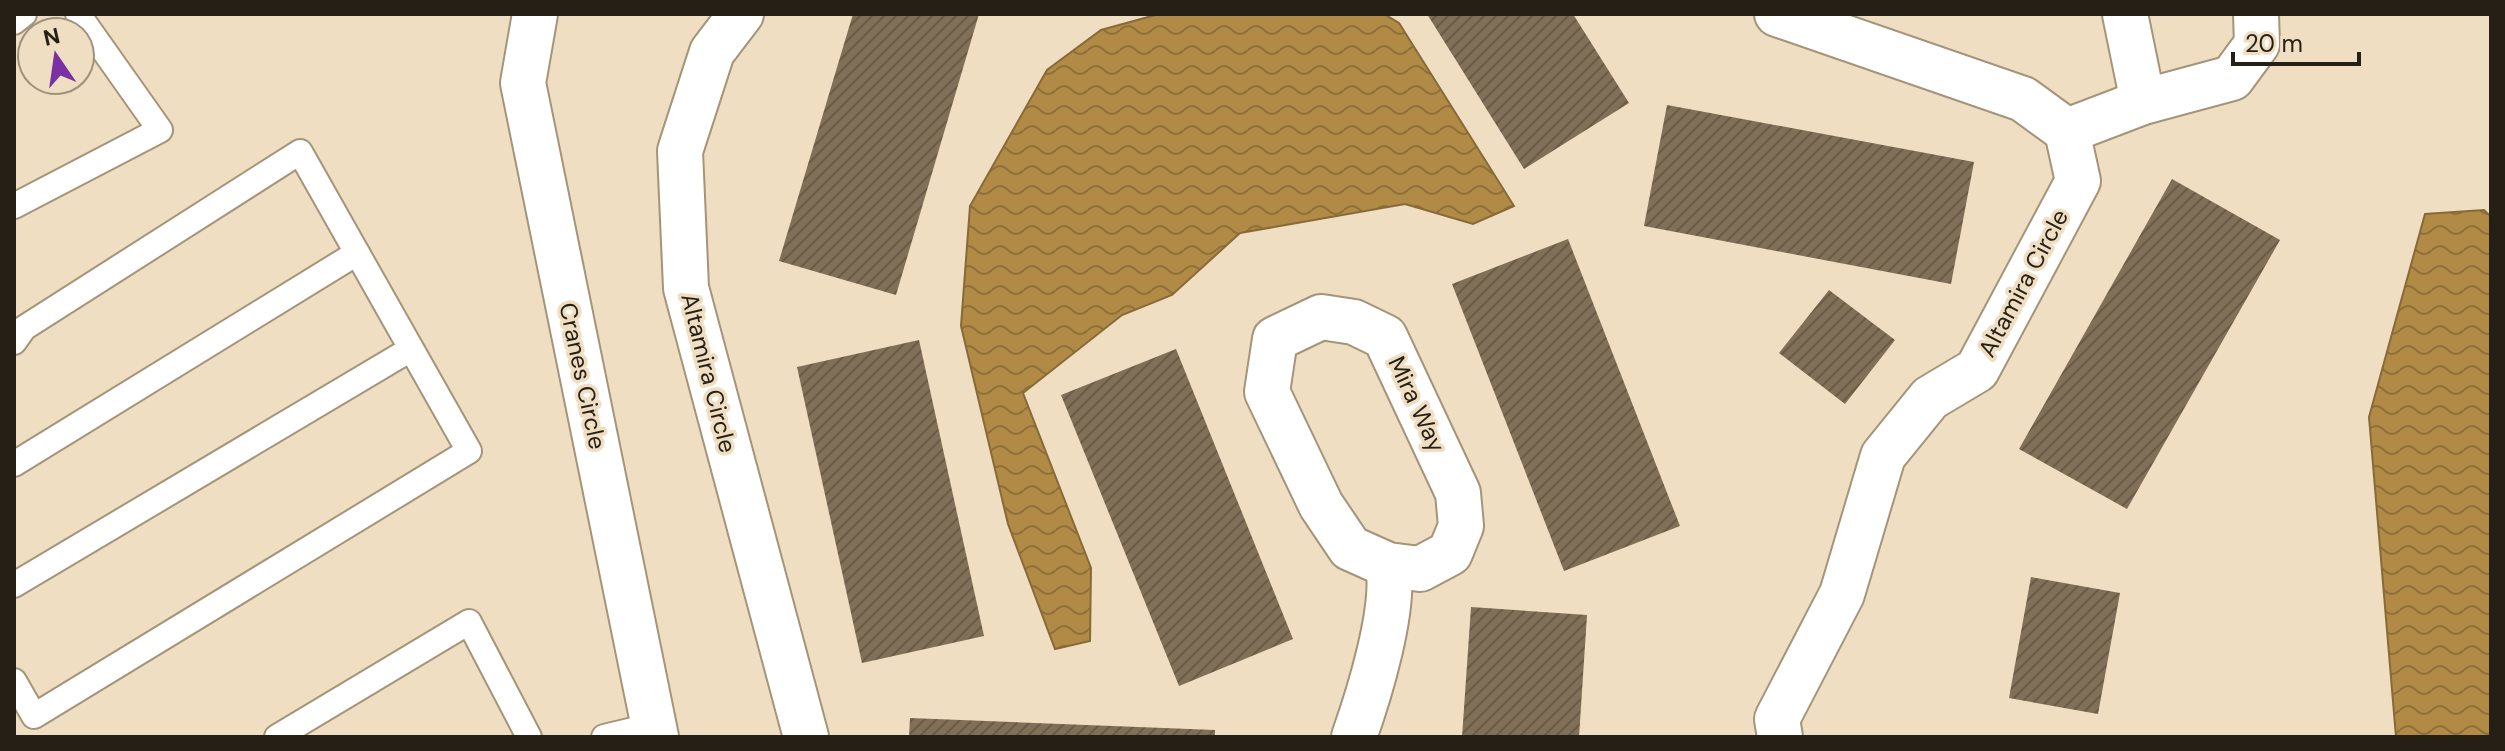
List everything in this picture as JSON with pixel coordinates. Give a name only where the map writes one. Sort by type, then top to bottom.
[{"type":"street","name":"Cranes Circle","points":[[535,14],[523,83],[655,731]]},
{"type":"street","name":"Altamira Circle","points":[[741,14],[712,52],[680,151],[686,288],[806,737]]},
{"type":"street","points":[[1777,14],[2023,99],[2067,131],[2143,102],[2232,78],[2257,44],[2256,14]]},
{"type":"street","points":[[2125,14],[2143,102]]},
{"type":"street","name":"Altamira Circle","points":[[1780,737],[1777,719],[1842,594],[1883,456],[1930,398],[1977,370],[2078,181],[2067,131]]},
{"type":"street","name":"Mira Way","points":[[1321,317],[1354,322],[1385,337],[1458,493],[1461,526],[1450,553],[1420,569],[1388,565],[1350,548],[1321,505],[1267,392],[1275,339],[1321,317]]},
{"type":"street","points":[[1354,737],[1368,697],[1381,637],[1390,578],[1388,565]]},
{"type":"lane","points":[[14,22],[24,14]]},
{"type":"lane","points":[[14,206],[160,130],[78,14]]},
{"type":"lane","points":[[14,342],[24,328],[300,152],[469,451],[34,716],[14,681]]},
{"type":"lane","points":[[14,464],[357,253]]},
{"type":"lane","points":[[14,585],[411,349]]},
{"type":"lane","points":[[277,737],[469,622],[529,737]]},
{"type":"lane","points":[[604,737],[655,731]]},
{"type":"water","points":[[1159,14],[1384,14],[1399,23],[1514,206],[1473,224],[1405,204],[1240,233],[1172,295],[1122,315],[1023,393],[1091,568],[1090,641],[1055,649],[1008,524],[961,326],[970,206],[1047,70],[1101,30]]},
{"type":"water","points":[[2484,210],[2491,217],[2491,737],[2396,737],[2369,417],[2425,214]]},
{"type":"building","points":[[853,14],[979,14],[896,295],[779,261]]},
{"type":"building","points":[[1427,14],[1573,14],[1629,103],[1524,169]]},
{"type":"building","points":[[1667,105],[1974,162],[1951,284],[1644,226]]},
{"type":"building","points":[[2172,179],[2280,240],[2127,509],[2019,449]]},
{"type":"building","points":[[1568,239],[1680,526],[1564,571],[1452,284]]},
{"type":"building","points":[[1829,290],[1895,340],[1845,404],[1779,353]]},
{"type":"building","points":[[919,340],[984,636],[862,663],[797,367]]},
{"type":"building","points":[[1176,349],[1293,639],[1179,686],[1061,395]]},
{"type":"building","points":[[2031,577],[2120,593],[2098,714],[2009,698]]},
{"type":"building","points":[[1471,607],[1587,615],[1579,737],[1462,737]]},
{"type":"building","points":[[910,718],[1215,730],[1215,737],[909,737]]}]
